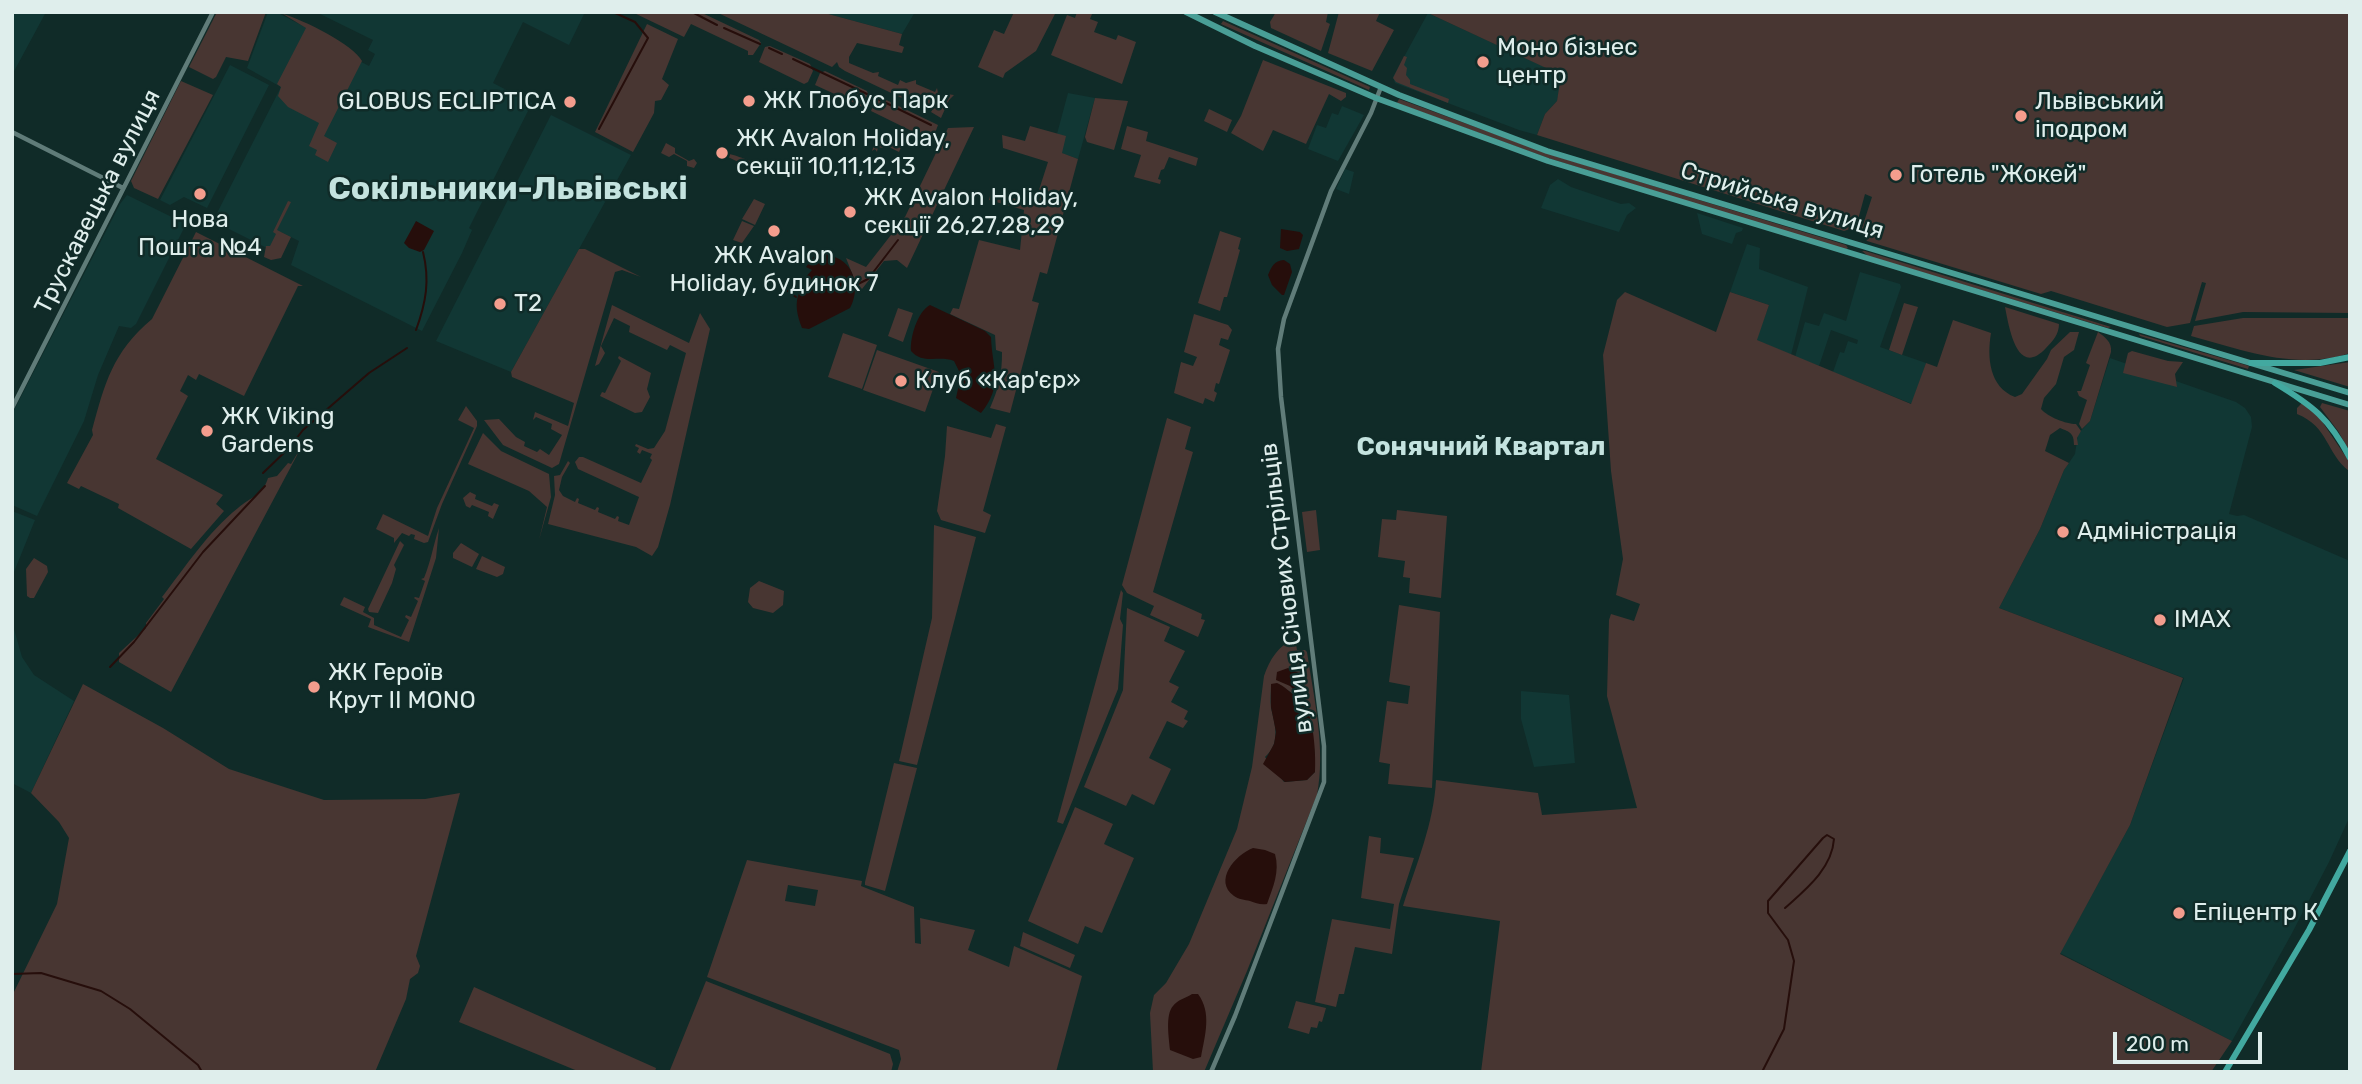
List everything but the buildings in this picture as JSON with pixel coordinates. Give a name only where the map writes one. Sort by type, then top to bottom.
[{"type":"highway","points":[[2251,363],[2320,363],[2350,357]]},
{"type":"highway","points":[[2275,383],[2321,414],[2336,432],[2350,458]]},
{"type":"highway","points":[[2225,1072],[2309,930],[2350,851]]},
{"type":"main road","name":"Стрийська вулиця","points":[[1186,12],[1377,98],[1560,164],[2350,405]]},
{"type":"main road","name":"Стрийська вулиця","points":[[1214,12],[1381,87],[1548,151],[2350,393]]},
{"type":"main road","points":[[1208,23],[1214,12]]},
{"type":"main road","points":[[2122,334],[2124,325]]},
{"type":"street","name":"Трускавецька вулиця","points":[[12,408],[213,12]]},
{"type":"street","name":"вулиця Січових Стрільців","points":[[1211,1072],[1324,782],[1324,746],[1281,397],[1278,349],[1283,319],[1331,191],[1381,87]]},
{"type":"street","points":[[12,132],[123,188]]},
{"type":"shaded area","points":[[12,12],[46,12],[12,75]]},
{"type":"shaded area","points":[[217,12],[266,12],[248,61],[226,57],[213,79],[189,67]]},
{"type":"shaded area","points":[[268,12],[276,12],[311,30],[309,35],[369,66],[375,54],[368,50],[373,40],[316,12],[585,12],[569,45],[523,22],[493,83],[532,103],[469,228],[472,230],[462,253],[422,331],[291,265],[299,241],[281,232],[271,250],[213,221],[281,87],[247,68]]},
{"type":"shaded area","points":[[632,12],[700,12],[761,43],[753,55],[748,55],[748,51],[691,24],[684,37]]},
{"type":"shaded area","points":[[716,12],[821,12],[902,34],[899,45],[904,47],[902,53],[857,43],[849,57],[849,63],[873,73],[879,72],[878,76],[898,85],[900,80],[906,83],[916,80],[916,84],[935,92],[937,88],[938,93],[927,110],[845,71],[837,62],[832,67]]},
{"type":"shaded area","points":[[821,12],[915,12],[902,34]]},
{"type":"shaded area","points":[[1014,12],[1056,12],[1036,51],[1005,73],[1003,78],[978,67],[994,30],[1004,34]]},
{"type":"shaded area","points":[[1077,12],[1092,14],[1090,19],[1098,22],[1094,32],[1116,40],[1118,35],[1136,42],[1122,84],[1051,55],[1067,15],[1075,18]]},
{"type":"shaded area","points":[[1276,12],[1328,12],[1326,22],[1330,24],[1321,51],[1271,28],[1270,22]]},
{"type":"shaded area","points":[[1339,12],[1380,12],[1376,21],[1394,30],[1372,71],[1328,53]]},
{"type":"shaded area","name":"Львівський іподром","points":[[2350,12],[2350,313],[2243,312],[2195,321],[2206,283],[2202,282],[2190,323],[2167,327],[2051,291],[2041,294],[1867,241],[1861,231],[1872,197],[1865,194],[1856,227],[1844,231],[1537,135],[1545,114],[1557,101],[1561,75],[1428,13]]},
{"type":"shaded area","points":[[1428,13],[1562,75],[1557,101],[1545,114],[1537,135],[1395,83],[1393,77]]},
{"type":"shaded area","points":[[283,14],[315,27],[339,41],[362,61],[324,136],[337,143],[328,162],[315,155],[317,150],[309,146],[319,123],[288,107],[278,96],[281,87],[277,84],[306,28]]},
{"type":"shaded area","points":[[1223,21],[1370,87],[1369,90],[1221,24]]},
{"type":"shaded area","points":[[647,24],[678,39],[662,79],[669,85],[661,100],[655,101],[654,113],[633,152],[595,132]]},
{"type":"shaded area","points":[[770,46],[810,64],[813,71],[808,82],[804,84],[759,62],[765,47]]},
{"type":"shaded area","points":[[1404,56],[1407,57],[1404,65],[1410,84],[1449,99],[1448,103],[1396,82],[1393,78]]},
{"type":"shaded area","points":[[1263,60],[1346,93],[1346,97],[1341,101],[1329,94],[1306,144],[1273,130],[1263,151],[1231,133],[1241,116]]},
{"type":"shaded area","points":[[230,65],[269,85],[207,208],[184,197],[170,205],[160,200]]},
{"type":"shaded area","points":[[825,71],[867,91],[863,107],[815,85],[820,73]]},
{"type":"shaded area","points":[[181,81],[213,95],[158,199],[134,188],[131,181]]},
{"type":"shaded area","points":[[1068,93],[1095,98],[1078,159],[1061,153],[1057,134]]},
{"type":"shaded area","points":[[954,95],[941,118],[931,112],[941,96]]},
{"type":"shaded area","points":[[878,96],[938,125],[932,141],[871,111]]},
{"type":"shaded area","points":[[1095,98],[1128,101],[1114,150],[1087,142],[1085,137]]},
{"type":"shaded area","points":[[1399,99],[1549,154],[1846,245],[1848,248],[1845,250],[1548,158],[1397,103]]},
{"type":"shaded area","points":[[1342,106],[1364,115],[1338,161],[1308,149],[1317,125],[1326,128],[1332,113],[1338,115]]},
{"type":"shaded area","points":[[1209,109],[1232,120],[1227,132],[1204,121]]},
{"type":"shaded area","points":[[551,115],[631,155],[511,372],[436,341]]},
{"type":"shaded area","points":[[1030,126],[1066,136],[1062,153],[1078,159],[1047,274],[1040,272],[1032,301],[1039,303],[1010,413],[990,408],[998,387],[1001,368],[1002,352],[996,350],[995,335],[950,314],[953,308],[959,309],[979,240],[1020,250],[1024,210],[989,200],[991,192],[1038,205],[1041,194],[1038,193],[1048,162],[1003,148],[1002,135],[1025,141]]},
{"type":"shaded area","points":[[1127,126],[1148,132],[1146,141],[1198,158],[1196,166],[1169,157],[1158,179],[1161,180],[1160,184],[1134,177],[1141,155],[1121,149]]},
{"type":"shaded area","points":[[974,127],[907,268],[897,260],[884,261],[862,289],[857,286],[846,258],[866,267],[905,217],[948,128]]},
{"type":"shaded area","points":[[890,135],[904,141],[899,152],[885,145]]},
{"type":"shaded area","points":[[876,142],[885,145],[883,148],[878,147],[877,152],[875,149],[872,151],[874,145],[878,146]]},
{"type":"shaded area","points":[[666,143],[675,148],[675,153],[689,161],[694,159],[697,163],[694,168],[687,166],[687,161],[674,154],[669,157],[661,153]]},
{"type":"shaded area","points":[[729,154],[764,168],[761,173],[728,157]]},
{"type":"shaded area","points":[[1345,169],[1354,172],[1349,194],[1336,189]]},
{"type":"shaded area","points":[[1558,179],[1571,187],[1621,204],[1629,203],[1636,208],[1627,215],[1619,232],[1541,208],[1550,185]]},
{"type":"shaded area","points":[[127,195],[186,224],[136,324],[131,328],[119,326],[98,375],[84,421],[37,516],[12,505],[12,414]]},
{"type":"shaded area","points":[[754,199],[765,204],[755,225],[742,219]]},
{"type":"shaded area","points":[[288,201],[291,202],[277,230],[291,237],[281,258],[271,260],[264,257],[266,246],[270,246],[276,234],[273,232]]},
{"type":"shaded area","points":[[1697,213],[1743,228],[1742,231],[1736,233],[1732,244],[1702,234]]},
{"type":"shaded area","points":[[416,221],[434,231],[424,250],[420,252],[404,243]]},
{"type":"shaded area","points":[[742,221],[754,226],[742,243],[733,240]]},
{"type":"shaded area","points":[[1281,229],[1300,232],[1303,235],[1299,249],[1287,251],[1280,248]]},
{"type":"shaded area","points":[[1220,231],[1241,238],[1227,297],[1224,297],[1220,311],[1198,303]]},
{"type":"shaded area","points":[[196,232],[303,286],[298,286],[244,396],[199,374],[196,380],[188,375],[180,391],[188,396],[156,459],[223,495],[216,504],[224,511],[191,549],[118,508],[119,504],[81,486],[79,489],[67,483],[93,435],[92,430],[112,370],[128,344],[152,319]]},
{"type":"shaded area","points":[[1747,244],[1760,248],[1759,269],[1808,287],[1791,355],[1756,340],[1769,305],[1730,292]]},
{"type":"shaded area","points":[[579,249],[585,249],[641,277],[622,270],[615,272],[559,464],[552,468],[503,445],[484,420],[499,419],[516,437],[525,442],[524,446],[537,452],[540,449],[549,455],[562,435],[551,429],[552,424],[536,417],[533,420],[535,412],[568,426],[574,403],[512,377],[511,372]]},
{"type":"shaded area","points":[[821,250],[849,267],[854,280],[855,295],[850,308],[809,329],[802,328],[797,305],[800,285],[812,270],[806,267]]},
{"type":"shaded area","points":[[1862,251],[1865,251],[2111,327],[1868,256]]},
{"type":"shaded area","points":[[1284,260],[1290,264],[1292,272],[1282,295],[1272,285],[1268,275],[1274,264]]},
{"type":"shaded area","points":[[1860,272],[1900,284],[1880,347],[1926,363],[1912,404],[1833,372],[1840,352],[1844,353],[1848,341],[1857,344],[1858,340],[1831,330],[1819,366],[1795,357],[1805,322],[1819,326],[1824,313],[1846,321]]},
{"type":"shaded area","points":[[1625,292],[1716,332],[1730,292],[1769,305],[1757,340],[1911,404],[1926,363],[1937,367],[1953,320],[1991,333],[1989,352],[1995,379],[2006,392],[2015,397],[2022,394],[2051,350],[2070,332],[2079,332],[2074,350],[2064,357],[2056,384],[2044,398],[2041,409],[2057,420],[2076,424],[2081,431],[2077,438],[2078,445],[2074,445],[2071,433],[2060,428],[2050,435],[2045,451],[2069,463],[2040,529],[1999,608],[2183,678],[2130,825],[2060,954],[2232,1041],[2211,1072],[1481,1072],[1500,921],[1403,906],[1428,828],[1436,780],[1538,793],[1542,815],[1637,808],[1607,696],[1611,614],[1634,621],[1640,604],[1616,595],[1623,559],[1611,471],[1603,355],[1617,300]]},
{"type":"shaded area","points":[[1904,303],[1918,307],[1902,355],[1889,350]]},
{"type":"shaded area","points":[[612,305],[689,343],[700,313],[710,329],[670,505],[658,547],[652,556],[636,547],[548,524],[555,495],[554,476],[560,475],[568,461],[570,463],[562,477],[559,490],[563,496],[575,502],[577,498],[578,503],[595,510],[597,507],[598,512],[615,519],[617,516],[618,521],[629,525],[639,497],[578,469],[575,462],[579,457],[583,457],[641,483],[652,460],[652,454],[642,450],[640,454],[637,452],[639,448],[635,446],[654,448],[665,431],[686,353],[670,345],[667,350],[629,332],[630,326],[614,318],[601,346],[605,353],[595,366]]},
{"type":"shaded area","points":[[930,305],[985,331],[991,337],[995,385],[981,413],[956,398],[961,375],[954,361],[921,358],[911,351],[915,326],[921,313]]},
{"type":"shaded area","points":[[2005,307],[2059,324],[2055,337],[2036,356],[2021,354],[2012,337]]},
{"type":"shaded area","points":[[898,308],[913,313],[903,342],[888,336]]},
{"type":"shaded area","points":[[1194,314],[1228,325],[1232,330],[1228,340],[1221,338],[1219,345],[1230,350],[1219,384],[1216,383],[1214,402],[1205,398],[1203,404],[1174,393],[1181,362],[1193,366],[1197,357],[1184,352]]},
{"type":"shaded area","points":[[2243,318],[2350,318],[2350,353],[2310,360],[2290,359],[2250,352],[2191,336],[2194,326]]},
{"type":"shaded area","points":[[2098,332],[2109,343],[2111,352],[2090,421],[2082,429],[2079,424],[2087,400],[2079,396],[2077,391],[2081,391],[2090,365],[2086,363]]},
{"type":"shaded area","points":[[843,333],[877,345],[862,389],[828,377]]},
{"type":"shaded area","points":[[2139,334],[2249,366],[2248,369]]},
{"type":"shaded area","name":"Клуб «Кар'єр»","points":[[877,350],[939,372],[925,412],[863,390]]},
{"type":"shaded area","points":[[2132,351],[2168,361],[2183,362],[2175,374],[2177,387],[2123,373],[2128,353]]},
{"type":"shaded area","points":[[619,356],[651,373],[647,389],[650,397],[642,412],[635,413],[600,396],[602,392],[605,393],[621,361]]},
{"type":"shaded area","points":[[2110,358],[2236,402],[2245,408],[2251,417],[2252,427],[2229,514],[2244,515],[2350,561],[2350,816],[2291,935],[2232,1041],[2060,953],[2130,825],[2184,678],[1999,608],[2040,529],[2064,470],[2075,454],[2078,434],[2090,421]]},
{"type":"shaded area","points":[[2350,362],[2350,387],[2294,370]]},
{"type":"shaded area","points":[[2302,403],[2319,417],[2350,463],[2349,471],[2341,464],[2315,426],[2297,414],[2297,408]]},
{"type":"shaded area","points":[[2322,403],[2350,411],[2350,452],[2320,407]]},
{"type":"shaded area","points":[[466,406],[477,421],[477,426],[428,542],[414,539],[415,535],[402,533],[394,543],[394,538],[376,529],[383,514],[428,536],[437,508],[474,428],[458,420]]},
{"type":"shaded area","points":[[1167,418],[1191,427],[1185,449],[1193,452],[1153,592],[1202,614],[1201,619],[1205,620],[1198,637],[1150,615],[1154,606],[1127,593],[1122,585]]},
{"type":"shaded area","points":[[996,424],[1006,427],[983,511],[991,515],[985,533],[941,520],[937,511],[947,426],[991,438]]},
{"type":"shaded area","points":[[483,433],[501,451],[549,474],[551,497],[539,540],[547,507],[529,491],[468,464]]},
{"type":"shaded area","points":[[303,444],[171,692],[119,662],[119,653],[146,628],[146,623],[164,599],[162,597],[207,539],[227,517],[260,492],[268,478],[277,476],[288,463],[291,464]]},
{"type":"shaded area","points":[[470,492],[476,495],[475,499],[492,506],[494,503],[499,505],[493,519],[488,516],[489,512],[472,505],[470,508],[466,506],[463,498]]},
{"type":"shaded area","points":[[1316,510],[1320,550],[1307,552],[1302,512]]},
{"type":"shaded area","points":[[1397,510],[1447,516],[1441,598],[1409,593],[1410,578],[1403,577],[1405,561],[1378,557],[1382,519],[1396,520]]},
{"type":"shaded area","points":[[12,511],[35,520],[12,577]]},
{"type":"shaded area","points":[[934,525],[976,537],[917,765],[899,761],[932,618]]},
{"type":"shaded area","points":[[439,528],[436,558],[409,642],[368,627],[371,619],[340,605],[344,597],[365,607],[363,612],[374,618],[374,625],[401,637],[409,620],[405,617],[411,617],[418,601],[414,598],[419,598],[425,581],[421,579],[424,578]]},
{"type":"shaded area","points":[[400,541],[404,545],[394,565],[396,569],[392,583],[378,613],[369,612],[368,609]]},
{"type":"shaded area","points":[[461,543],[479,554],[472,567],[453,558],[453,553]]},
{"type":"shaded area","points":[[482,556],[505,567],[503,574],[497,577],[476,569]]},
{"type":"shaded area","points":[[34,558],[47,566],[48,572],[34,598],[30,598],[27,596],[26,569]]},
{"type":"shaded area","points":[[759,581],[784,591],[783,605],[773,613],[753,608],[748,602],[750,588]]},
{"type":"shaded area","points":[[1121,590],[1123,593],[1120,619],[1123,625],[1118,689],[1063,824],[1057,822]]},
{"type":"shaded area","points":[[1399,605],[1440,612],[1432,788],[1388,784],[1390,764],[1379,762],[1387,701],[1408,704],[1410,686],[1389,682]]},
{"type":"shaded area","points":[[1127,608],[1170,627],[1164,641],[1185,651],[1169,682],[1179,687],[1171,702],[1188,711],[1184,719],[1188,721],[1183,728],[1167,721],[1149,758],[1171,769],[1154,805],[1132,794],[1126,806],[1084,787],[1123,690]]},
{"type":"shaded area","points":[[12,622],[22,657],[34,675],[74,701],[31,793],[12,783]]},
{"type":"shaded area","points":[[1295,638],[1297,650],[1307,652],[1316,706],[1320,741],[1317,795],[1204,1072],[1153,1072],[1150,1013],[1154,995],[1166,983],[1189,944],[1237,829],[1252,767],[1264,676],[1275,654]],"holes":[[[1271,685],[1292,693],[1308,718],[1313,740],[1315,772],[1307,780],[1284,782],[1265,757],[1275,740]]]},
{"type":"shaded area","points":[[1288,668],[1301,674],[1305,689],[1303,696],[1276,680],[1277,672]]},
{"type":"shaded area","points":[[1277,683],[1300,701],[1311,721],[1315,772],[1307,780],[1285,782],[1263,764],[1274,744],[1276,732],[1271,707],[1271,684]]},
{"type":"shaded area","points":[[83,684],[163,728],[229,769],[324,800],[425,799],[460,793],[416,956],[420,966],[418,973],[410,979],[406,999],[375,1072],[12,1072],[12,996],[57,904],[69,838],[59,822],[31,793]]},
{"type":"shaded area","points":[[1521,691],[1569,695],[1575,763],[1534,767],[1521,719]]},
{"type":"shaded area","points":[[894,763],[917,768],[885,891],[865,885],[865,882]]},
{"type":"shaded area","points":[[1075,807],[1113,824],[1104,844],[1134,858],[1102,933],[1085,926],[1078,944],[1028,921]]},
{"type":"shaded area","points":[[1369,836],[1381,838],[1380,853],[1414,858],[1399,904],[1392,954],[1355,947],[1344,994],[1339,994],[1336,1007],[1315,1002],[1332,919],[1390,929],[1394,904],[1361,898]]},
{"type":"shaded area","points":[[1253,848],[1275,854],[1276,873],[1267,904],[1236,897],[1228,890],[1226,883],[1226,876],[1234,862]]},
{"type":"shaded area","points":[[747,860],[862,881],[861,886],[914,907],[915,943],[921,944],[920,918],[975,930],[968,950],[1009,967],[1014,946],[1082,976],[1056,1072],[897,1072],[901,1059],[899,1050],[707,977]],"holes":[[[788,885],[818,890],[815,906],[785,901]]]},
{"type":"shaded area","points":[[1023,932],[1075,955],[1070,968],[1020,946]]},
{"type":"shaded area","points":[[706,981],[890,1054],[893,1064],[891,1072],[670,1070]]},
{"type":"shaded area","points":[[474,987],[656,1068],[655,1072],[580,1072],[459,1022]]},
{"type":"shaded area","points":[[1192,994],[1198,994],[1206,1016],[1201,1057],[1193,1059],[1170,1050],[1168,1027],[1173,1006]]},
{"type":"shaded area","points":[[1296,1001],[1326,1008],[1322,1022],[1319,1021],[1317,1028],[1311,1027],[1309,1034],[1288,1028]]},
{"type":"waterway","points":[[599,129],[648,38],[635,22],[613,12]]},
{"type":"waterway","points":[[692,12],[717,25]]},
{"type":"waterway","points":[[724,28],[760,44]]},
{"type":"waterway","points":[[769,48],[782,54]]},
{"type":"waterway","points":[[793,59],[867,94]]},
{"type":"waterway","points":[[878,99],[931,125]]},
{"type":"waterway","points":[[856,285],[868,279],[898,240]]},
{"type":"waterway","points":[[416,330],[426,291],[423,252]]},
{"type":"waterway","points":[[773,280],[796,297]]},
{"type":"waterway","points":[[263,473],[303,430],[369,373],[407,348]]},
{"type":"waterway","points":[[110,667],[134,642],[203,552],[265,486]]},
{"type":"waterway","points":[[1762,1072],[1784,1029],[1794,961],[1788,940],[1768,913],[1768,901],[1823,838],[1827,835],[1834,839],[1823,869],[1785,908]]},
{"type":"waterway","points":[[12,974],[41,973],[101,991],[130,1009],[198,1065],[202,1072]]},
{"type":"place","name":"Моно бізнес центр","points":[[1483,62]]},
{"type":"place","name":"ЖК Глобус Парк","points":[[749,101]]},
{"type":"place","name":"GLOBUS ECLIPTICA","points":[[570,102]]},
{"type":"place","name":"Львівський іподром","points":[[2021,116]]},
{"type":"place","name":"ЖК Avalon Holiday, секції 10,11,12,13","points":[[722,153]]},
{"type":"place","name":"Готель \"Жокей\"","points":[[1896,175]]},
{"type":"place","name":"Нова Пошта №4","points":[[200,194]]},
{"type":"place","name":"ЖК Avalon Holiday, секції 26,27,28,29","points":[[850,212]]},
{"type":"place","name":"ЖК Avalon Holiday, будинок 7","points":[[774,231]]},
{"type":"place","name":"T2","points":[[500,304]]},
{"type":"place","name":"Клуб «Кар'єр»","points":[[901,381]]},
{"type":"place","name":"ЖК Viking Gardens","points":[[207,431]]},
{"type":"place","name":"Адміністрація","points":[[2063,532]]},
{"type":"place","name":"IMAX","points":[[2160,620]]},
{"type":"place","name":"ЖК Героїв Крут ІІ MONO","points":[[314,687]]},
{"type":"place","name":"Епіцентр К","points":[[2179,913]]},
{"type":"district","name":"Сокільники-Львівські","points":[[508,190]]},
{"type":"district","name":"Сонячний Квартал","points":[[1481,447]]}]
